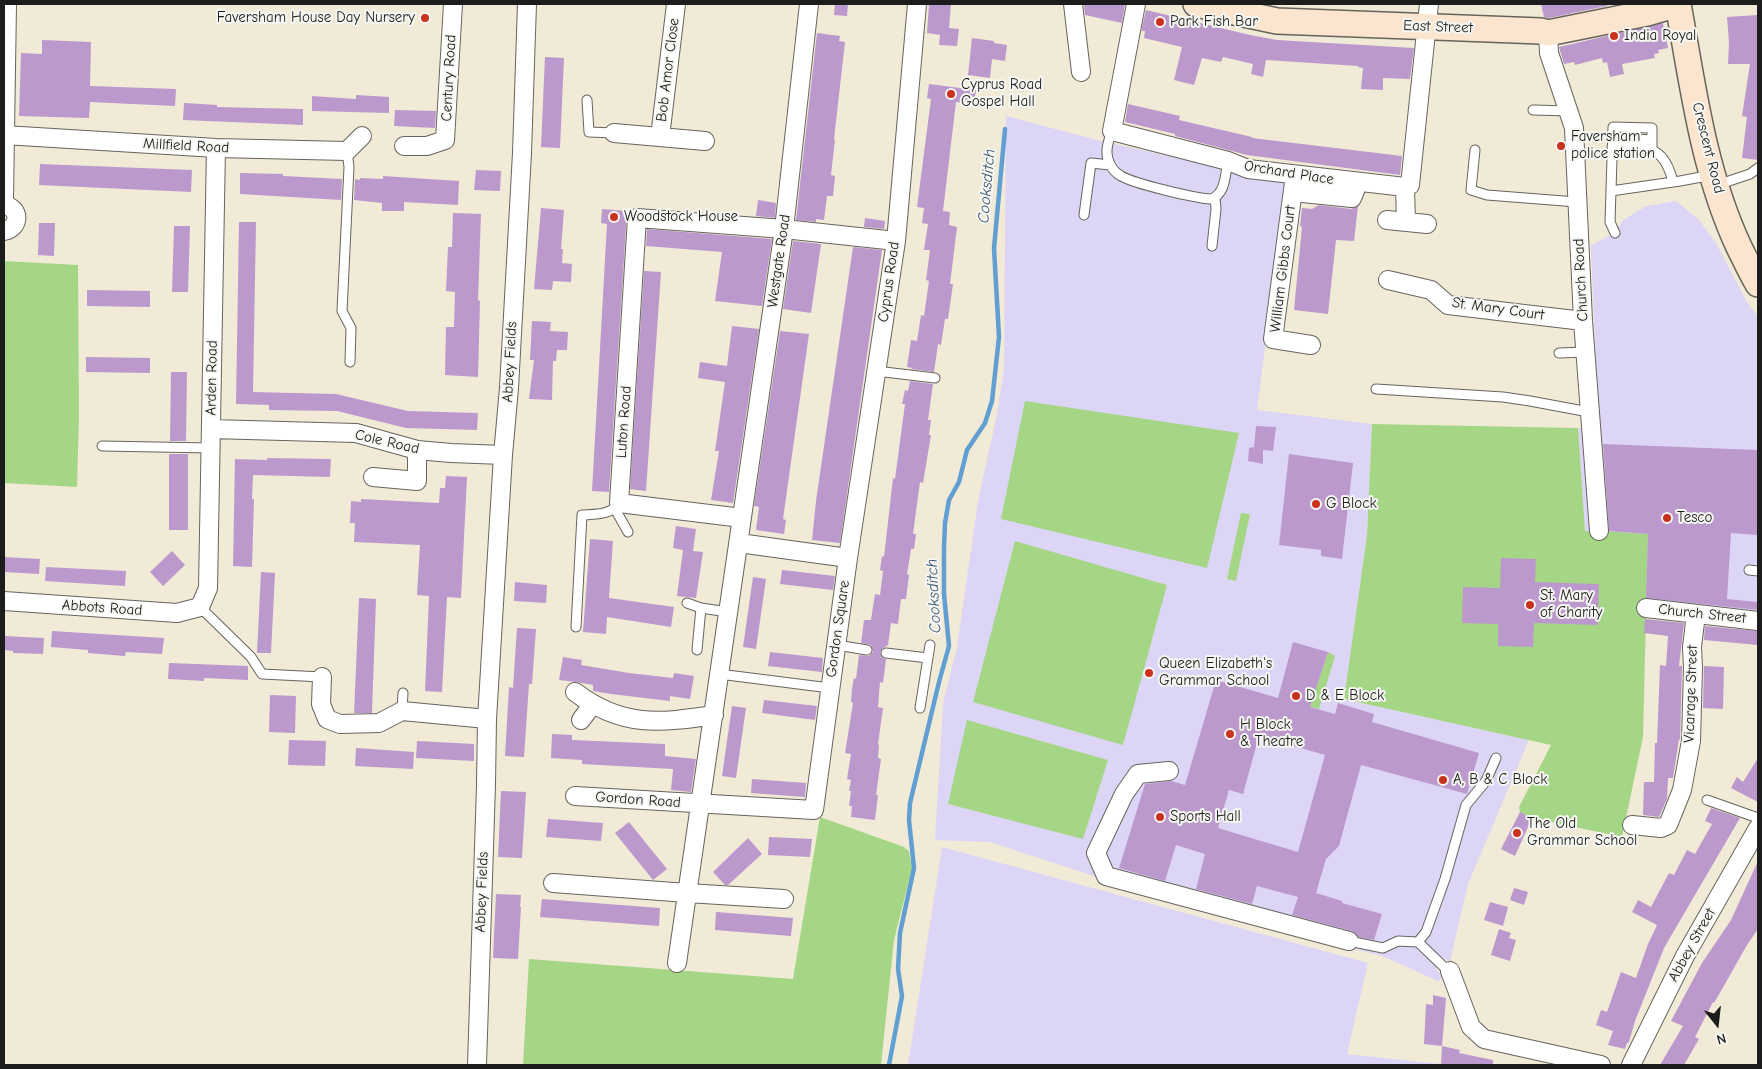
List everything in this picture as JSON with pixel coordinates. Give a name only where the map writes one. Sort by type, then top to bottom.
[{"type":"main road","name":"East Street","points":[[1196,4],[1278,12],[1428,16],[1548,33],[1646,13],[1678,4]]},
{"type":"main road","name":"Crescent Road","points":[[1678,4],[1695,98],[1714,180],[1727,220],[1758,284]]},
{"type":"street","points":[[4,199],[7,4]]},
{"type":"street","name":"Century Road","points":[[404,146],[427,146],[446,140],[452,4]]},
{"type":"street","name":"Abbey Fields","points":[[477,1065],[486,785],[486,719],[503,455],[510,388],[522,154],[527,4]]},
{"type":"street","name":"Bob Amor Close","points":[[660,137],[676,4]]},
{"type":"street","name":"Westgate Road","points":[[742,518],[784,228],[809,4]]},
{"type":"street","name":"Cyprus Road","points":[[848,558],[896,241],[917,4]]},
{"type":"street","points":[[1073,4],[1081,72]]},
{"type":"street","points":[[1112,131],[1136,4]]},
{"type":"street","points":[[1406,222],[1405,187],[1410,185],[1415,122],[1428,16]]},
{"type":"street","name":"Church Road","points":[[1548,33],[1549,53],[1574,128],[1583,321],[1599,531]]},
{"type":"street","name":"Orchard Place","points":[[1112,131],[1228,161],[1294,184],[1356,182],[1405,187]]},
{"type":"street","name":"Bob Amor Close","points":[[614,133],[705,141]]},
{"type":"street","name":"Millfield Road","points":[[4,136],[216,148],[347,150]]},
{"type":"street","points":[[347,150],[362,136]]},
{"type":"street","name":"Arden Road","points":[[200,607],[208,588],[216,148]]},
{"type":"street","name":"William Gibbs Court","points":[[1294,184],[1272,339],[1311,345]]},
{"type":"street","points":[[4,205],[12,208],[17,218],[11,229],[4,231]]},
{"type":"street","name":"Luton Road","points":[[617,506],[637,218],[784,228]]},
{"type":"street","points":[[1387,220],[1427,224]]},
{"type":"street","points":[[784,228],[896,241]]},
{"type":"street","name":"St. Mary Court","points":[[1388,280],[1432,290],[1448,304],[1583,321]]},
{"type":"street","name":"Cole Road","points":[[211,429],[356,434],[417,450],[451,454],[503,455]]},
{"type":"street","points":[[373,477],[417,481],[417,450]]},
{"type":"street","points":[[617,506],[742,518],[677,963]]},
{"type":"street","points":[[738,543],[848,558]]},
{"type":"street","name":"Gordon Square","points":[[814,810],[848,558]]},
{"type":"street","name":"Abbots Road","points":[[4,601],[177,613],[200,607]]},
{"type":"street","name":"Church Street","points":[[1646,608],[1758,621]]},
{"type":"street","name":"Vicarage Street","points":[[1632,825],[1661,828],[1668,825],[1682,790],[1692,741],[1692,647],[1696,614]]},
{"type":"street","points":[[322,677],[321,704],[327,719],[340,724],[379,724],[402,711],[486,719]]},
{"type":"street","points":[[576,692],[592,705],[615,715],[642,721],[678,720],[714,715]]},
{"type":"street","points":[[581,720],[592,705]]},
{"type":"street","points":[[1169,771],[1138,774],[1124,794],[1096,853],[1106,876],[1349,941]]},
{"type":"street","name":"Gordon Road","points":[[575,796],[814,810]]},
{"type":"street","name":"Abbey Street","points":[[1631,1065],[1685,956],[1758,828]]},
{"type":"street","points":[[552,883],[784,899]]},
{"type":"street","points":[[1452,978],[1471,1027],[1484,1039],[1601,1065]]},
{"type":"lane","points":[[587,100],[589,132],[614,133]]},
{"type":"lane","points":[[1533,110],[1569,111]]},
{"type":"lane","points":[[1615,233],[1610,222],[1612,130],[1616,126],[1652,128],[1652,144],[1667,163],[1673,182]]},
{"type":"lane","points":[[1112,131],[1108,142],[1107,154],[1110,165],[1120,175],[1140,183],[1205,198],[1215,197],[1222,190],[1228,161]]},
{"type":"lane","points":[[1612,143],[1652,144]]},
{"type":"lane","points":[[347,150],[349,167],[342,311],[351,328],[350,362]]},
{"type":"lane","points":[[1475,150],[1471,190],[1487,195],[1577,202]]},
{"type":"lane","points":[[1084,215],[1091,163],[1110,165]]},
{"type":"lane","points":[[1611,191],[1673,182],[1714,180],[1750,174],[1758,168]]},
{"type":"lane","points":[[1212,246],[1216,209],[1215,197]]},
{"type":"lane","points":[[1559,353],[1585,352]]},
{"type":"lane","points":[[876,371],[935,378]]},
{"type":"lane","points":[[1376,389],[1503,397],[1589,412]]},
{"type":"lane","points":[[102,446],[210,448]]},
{"type":"lane","points":[[576,627],[582,515],[604,513],[617,506],[628,532]]},
{"type":"lane","points":[[686,603],[701,608],[728,612]]},
{"type":"lane","points":[[200,607],[251,657],[262,674],[322,677]]},
{"type":"lane","points":[[697,650],[701,608]]},
{"type":"lane","points":[[837,645],[867,650]]},
{"type":"lane","points":[[920,708],[930,645]]},
{"type":"lane","points":[[886,653],[928,658]]},
{"type":"lane","points":[[719,674],[830,688]]},
{"type":"lane","points":[[402,711],[403,693]]},
{"type":"lane","points":[[1418,942],[1426,932],[1445,879],[1466,806],[1486,781],[1496,758]]},
{"type":"lane","points":[[1707,800],[1758,818]]},
{"type":"lane","points":[[1349,941],[1376,948],[1383,948],[1398,941],[1418,942],[1444,967],[1452,978]]},
{"type":"shaded area","name":"Queen Elizabeth's Grammar School","points":[[1006,116],[1101,141],[1286,181],[1257,410],[1372,424],[1367,535],[1344,699],[1529,740],[1468,884],[1450,961],[1443,958],[1436,969],[1443,977],[1438,981],[1382,956],[1167,900],[990,842],[935,840],[943,704],[957,647],[978,501],[996,419],[1004,369]]},
{"type":"shaded area","points":[[1676,201],[1699,220],[1716,243],[1747,302],[1758,317],[1758,611],[1716,609],[1646,600],[1615,532],[1585,532],[1578,428],[1598,427],[1591,245],[1615,233],[1622,221],[1646,206]]},
{"type":"shaded area","points":[[942,847],[1368,963],[1347,1054],[1440,1065],[908,1065]]},
{"type":"green space","points":[[4,261],[78,265],[79,413],[77,487],[4,483]]},
{"type":"green space","points":[[1025,401],[1239,433],[1207,568],[1001,519]]},
{"type":"green space","points":[[1372,424],[1578,428],[1585,531],[1648,534],[1643,737],[1622,837],[1532,818],[1520,812],[1519,807],[1551,745],[1344,699],[1367,535]]},
{"type":"green space","points":[[1241,513],[1250,514],[1236,581],[1227,579]]},
{"type":"green space","points":[[1015,541],[1167,585],[1123,745],[973,702]]},
{"type":"green space","points":[[1328,652],[1335,656],[1319,709],[1310,707]]},
{"type":"green space","points":[[967,720],[1108,760],[1083,839],[948,804]]},
{"type":"green space","points":[[820,817],[904,847],[909,851],[912,868],[894,940],[881,1065],[523,1065],[529,959],[793,979]]},
{"type":"building","points":[[835,4],[848,4],[847,16],[834,15]]},
{"type":"building","points":[[929,4],[951,4],[949,28],[959,29],[957,46],[939,45],[940,35],[927,33]]},
{"type":"building","points":[[1084,4],[1125,4],[1122,23],[1085,15]]},
{"type":"building","points":[[1541,4],[1607,4],[1607,6],[1549,18],[1544,17]]},
{"type":"building","points":[[1146,10],[1277,40],[1414,48],[1410,79],[1383,78],[1383,90],[1361,89],[1363,68],[1358,66],[1266,60],[1263,77],[1251,74],[1253,64],[1223,57],[1221,62],[1202,58],[1194,85],[1174,80],[1182,47],[1144,38],[1145,31],[1142,31],[1142,27]]},
{"type":"building","points":[[1758,15],[1758,160],[1742,158],[1747,117],[1742,116],[1750,64],[1728,64],[1727,17]]},
{"type":"building","points":[[1663,23],[1668,48],[1658,50],[1659,53],[1654,54],[1655,58],[1622,64],[1624,74],[1610,77],[1607,62],[1603,63],[1602,58],[1575,65],[1574,62],[1564,64],[1559,47]]},
{"type":"building","points":[[817,33],[840,36],[839,41],[845,42],[831,175],[835,176],[833,196],[827,196],[824,220],[816,219],[816,222],[796,220]]},
{"type":"building","points":[[972,38],[1007,45],[1005,61],[992,59],[990,78],[968,75]]},
{"type":"building","points":[[42,40],[91,42],[90,86],[176,89],[175,106],[90,102],[89,118],[19,116],[21,53],[42,54]]},
{"type":"building","points":[[545,57],[564,58],[560,148],[541,147]]},
{"type":"building","points":[[929,84],[976,90],[974,104],[956,102],[943,211],[950,212],[949,225],[957,227],[950,284],[953,284],[948,319],[945,319],[941,345],[938,344],[934,372],[907,367],[911,340],[917,341],[921,315],[924,316],[929,281],[926,280],[930,250],[924,250],[928,224],[922,223],[924,208],[917,207],[931,99],[927,98]]},
{"type":"building","points":[[356,95],[389,97],[389,113],[312,111],[312,96],[356,99]]},
{"type":"building","points":[[184,103],[217,105],[217,107],[303,109],[303,125],[183,120]]},
{"type":"building","points":[[1128,104],[1180,116],[1179,120],[1252,138],[1402,156],[1400,175],[1247,155],[1125,122]]},
{"type":"building","points":[[395,110],[436,111],[435,128],[394,126]]},
{"type":"building","points":[[40,164],[192,170],[191,192],[39,185]]},
{"type":"building","points":[[476,170],[501,171],[500,191],[474,190]]},
{"type":"building","points":[[240,173],[283,174],[283,176],[342,179],[341,200],[240,194]]},
{"type":"building","points":[[383,176],[459,181],[458,205],[404,202],[404,211],[382,211],[382,203],[354,200],[355,179],[383,179]]},
{"type":"building","points":[[758,200],[776,203],[775,218],[756,216]]},
{"type":"building","points":[[1319,205],[1351,209],[1358,206],[1354,241],[1336,240],[1328,314],[1294,310],[1302,208],[1312,209]]},
{"type":"building","points":[[541,208],[564,210],[561,249],[563,249],[562,263],[572,264],[571,282],[553,281],[552,290],[534,289]]},
{"type":"building","points":[[602,209],[627,211],[609,492],[592,491],[607,224],[601,223]]},
{"type":"building","points":[[453,213],[481,214],[478,377],[445,375],[446,327],[454,327],[455,292],[446,291],[448,247],[452,247]]},
{"type":"building","points":[[865,218],[885,221],[884,229],[864,227]]},
{"type":"building","points":[[239,222],[256,222],[253,392],[336,394],[408,411],[478,413],[477,430],[406,428],[337,411],[269,410],[269,405],[236,404]]},
{"type":"building","points":[[39,223],[55,223],[54,256],[38,255]]},
{"type":"building","points":[[174,226],[190,226],[188,292],[172,292]]},
{"type":"building","points":[[647,229],[772,239],[762,306],[715,301],[722,252],[646,246]]},
{"type":"building","points":[[793,241],[821,244],[811,313],[783,309]]},
{"type":"building","points":[[853,247],[882,250],[840,543],[812,540]]},
{"type":"building","points":[[644,271],[661,272],[646,491],[630,489]]},
{"type":"building","points":[[87,290],[150,291],[150,307],[87,306]]},
{"type":"building","points":[[532,321],[551,322],[550,331],[568,332],[567,350],[557,350],[556,361],[553,361],[552,400],[529,399],[534,360],[530,360]]},
{"type":"building","points":[[732,326],[759,329],[733,503],[711,500],[719,451],[715,451],[725,382],[698,378],[700,362],[727,366]]},
{"type":"building","points":[[780,331],[809,334],[783,519],[786,520],[784,534],[756,530],[759,507],[754,506]]},
{"type":"building","points":[[86,357],[150,358],[150,373],[86,372]]},
{"type":"building","points":[[171,372],[187,372],[186,441],[170,441]]},
{"type":"building","points":[[910,381],[933,384],[928,420],[931,420],[929,435],[931,435],[923,483],[920,482],[913,534],[916,534],[914,549],[911,549],[907,574],[909,575],[906,599],[901,599],[898,624],[891,623],[888,645],[880,652],[882,658],[886,659],[883,683],[880,682],[878,707],[883,708],[878,744],[878,758],[881,759],[875,820],[851,817],[852,806],[849,806],[851,791],[849,791],[851,780],[847,779],[851,754],[845,753],[853,703],[851,702],[852,689],[854,678],[856,679],[859,655],[869,656],[873,652],[871,645],[861,643],[864,620],[871,620],[875,594],[880,595],[883,571],[880,570],[882,556],[884,557],[893,478],[895,479],[905,404],[902,404],[905,390],[908,391]]},
{"type":"building","points":[[1256,426],[1276,427],[1273,451],[1263,450],[1263,464],[1248,461],[1249,448],[1254,447]]},
{"type":"building","name":"Tesco","points":[[1603,444],[1758,450],[1758,535],[1731,533],[1727,599],[1758,602],[1758,610],[1646,598],[1648,534],[1609,531]]},
{"type":"building","points":[[169,454],[188,454],[188,530],[169,530]]},
{"type":"building","name":"G Block","points":[[1289,454],[1353,463],[1342,559],[1321,556],[1321,550],[1279,545]]},
{"type":"building","points":[[267,458],[331,459],[330,477],[253,475],[252,567],[233,566],[235,459],[267,460]]},
{"type":"building","points":[[446,476],[467,477],[461,598],[447,597],[442,692],[425,691],[429,596],[417,595],[420,545],[354,542],[355,523],[350,523],[351,501],[361,502],[361,499],[439,503],[440,488],[445,488]]},
{"type":"building","points":[[676,526],[696,529],[693,551],[703,552],[696,598],[677,596],[683,550],[673,548]]},
{"type":"building","points":[[590,539],[613,541],[609,598],[674,607],[671,627],[607,617],[606,634],[583,632]]},
{"type":"building","points":[[172,551],[185,565],[163,586],[150,572]]},
{"type":"building","points":[[4,557],[40,559],[39,574],[4,572]]},
{"type":"building","name":"St. Mary of Charity","points":[[1501,558],[1536,559],[1535,582],[1599,584],[1598,625],[1534,623],[1533,647],[1498,646],[1498,624],[1462,623],[1463,587],[1500,588]]},
{"type":"building","points":[[46,567],[126,571],[125,586],[45,581]]},
{"type":"building","points":[[782,570],[835,576],[833,590],[780,584]]},
{"type":"building","points":[[261,572],[275,573],[271,653],[257,653]]},
{"type":"building","points":[[753,577],[766,579],[756,649],[743,647]]},
{"type":"building","points":[[515,582],[547,585],[546,603],[514,601]]},
{"type":"building","points":[[359,598],[376,599],[372,713],[354,713]]},
{"type":"building","points":[[1645,619],[1684,623],[1679,666],[1682,666],[1680,740],[1673,778],[1668,778],[1667,799],[1659,817],[1643,815],[1644,782],[1654,782],[1660,665],[1666,666],[1668,636],[1644,633]]},
{"type":"building","points":[[1705,626],[1758,631],[1758,645],[1704,640]]},
{"type":"building","points":[[517,628],[536,629],[532,684],[529,684],[524,757],[505,756],[509,687],[513,688]]},
{"type":"building","points":[[52,631],[164,638],[162,654],[126,652],[125,656],[51,647]]},
{"type":"building","points":[[4,636],[44,638],[43,654],[13,653],[13,651],[4,650]]},
{"type":"building","points":[[1293,642],[1328,652],[1310,707],[1335,714],[1338,703],[1374,714],[1372,722],[1479,753],[1467,794],[1361,765],[1339,846],[1326,859],[1316,893],[1342,901],[1342,903],[1382,914],[1374,940],[1358,937],[1352,931],[1292,915],[1298,897],[1257,886],[1252,904],[1196,889],[1205,854],[1176,845],[1165,881],[1119,868],[1145,784],[1171,781],[1185,785],[1216,680],[1278,698]],"holes":[[[1259,736],[1325,755],[1298,852],[1218,828],[1229,790],[1243,794]]]},
{"type":"building","points":[[770,652],[823,658],[822,672],[768,666]]},
{"type":"building","points":[[563,657],[582,660],[581,665],[629,673],[673,678],[674,673],[694,676],[690,699],[670,696],[670,701],[611,694],[593,691],[593,685],[559,680]]},
{"type":"building","points":[[169,663],[248,666],[248,680],[204,678],[204,681],[168,679]]},
{"type":"building","points":[[1704,666],[1724,667],[1723,709],[1703,708]]},
{"type":"building","points":[[270,695],[296,696],[295,733],[269,732]]},
{"type":"building","points":[[764,700],[817,706],[815,720],[762,713]]},
{"type":"building","points":[[732,706],[746,708],[736,778],[722,776]]},
{"type":"building","points":[[552,734],[572,735],[572,740],[665,744],[665,756],[696,759],[691,792],[671,790],[673,769],[582,764],[582,760],[551,758]]},
{"type":"building","points":[[289,740],[326,741],[325,766],[288,765]]},
{"type":"building","points":[[417,741],[474,744],[474,761],[416,758]]},
{"type":"building","points":[[356,748],[414,752],[413,769],[355,766]]},
{"type":"building","points":[[1758,758],[1758,802],[1731,788],[1737,777],[1743,782]]},
{"type":"building","points":[[752,779],[806,783],[805,797],[751,793]]},
{"type":"building","points":[[501,791],[526,792],[522,858],[498,857]]},
{"type":"building","points":[[1711,808],[1740,818],[1664,948],[1625,1049],[1608,1045],[1613,1031],[1596,1025],[1601,1010],[1607,1012],[1621,972],[1636,978],[1657,925],[1632,912],[1638,900],[1651,907],[1669,873],[1674,875],[1687,850],[1695,854],[1712,824],[1705,821]]},
{"type":"building","name":"The Old Grammar School","points":[[1520,812],[1532,818],[1515,856],[1501,849]]},
{"type":"building","points":[[548,819],[603,823],[601,841],[546,837]]},
{"type":"building","points":[[629,822],[667,869],[653,880],[615,833]]},
{"type":"building","points":[[769,837],[812,839],[810,857],[768,855]]},
{"type":"building","points":[[748,838],[762,854],[728,885],[725,885],[713,872]]},
{"type":"building","points":[[1758,861],[1758,929],[1713,1002],[1695,1037],[1699,1039],[1684,1065],[1660,1065],[1683,1026],[1671,1021],[1702,963],[1731,920]]},
{"type":"building","points":[[1514,888],[1528,892],[1524,905],[1510,900]]},
{"type":"building","points":[[496,894],[521,895],[518,959],[493,958]]},
{"type":"building","points":[[542,899],[660,908],[659,926],[540,917]]},
{"type":"building","points":[[1490,902],[1508,907],[1503,926],[1484,920]]},
{"type":"building","points":[[716,912],[793,918],[791,936],[715,930]]},
{"type":"building","points":[[1499,929],[1511,933],[1509,938],[1516,940],[1510,961],[1491,955]]},
{"type":"building","points":[[1433,995],[1446,998],[1442,1046],[1424,1044],[1426,1004],[1433,1005]]},
{"type":"building","points":[[1442,1046],[1460,1050],[1459,1053],[1493,1060],[1493,1065],[1441,1065]]},
{"type":"waterway","name":"Cooksditch","points":[[889,1065],[902,996],[898,969],[900,933],[914,868],[909,820],[910,803],[949,646],[944,594],[945,523],[949,500],[959,482],[967,450],[985,423],[992,401],[999,337],[994,248],[1005,129]]},
{"type":"place","name":"Faversham House Day Nursery","points":[[425,18]]},
{"type":"place","name":"Park Fish Bar","points":[[1160,22]]},
{"type":"place","name":"India Royal","points":[[1614,36]]},
{"type":"place","name":"Cyprus Road Gospel Hall","points":[[951,94]]},
{"type":"place","name":"Faversham police station","points":[[1561,146]]},
{"type":"place","name":"Woodstock House","points":[[614,217]]},
{"type":"place","name":"G Block","points":[[1316,504]]},
{"type":"place","name":"Tesco","points":[[1667,518]]},
{"type":"place","name":"St. Mary of Charity","points":[[1530,605]]},
{"type":"place","name":"Queen Elizabeth's Grammar School","points":[[1149,673]]},
{"type":"place","name":"D & E Block","points":[[1296,696]]},
{"type":"place","name":"H Block & Theatre","points":[[1230,734]]},
{"type":"place","name":"A, B & C Block","points":[[1443,780]]},
{"type":"place","name":"Sports Hall","points":[[1160,817]]},
{"type":"place","name":"The Old Grammar School","points":[[1517,833]]}]
